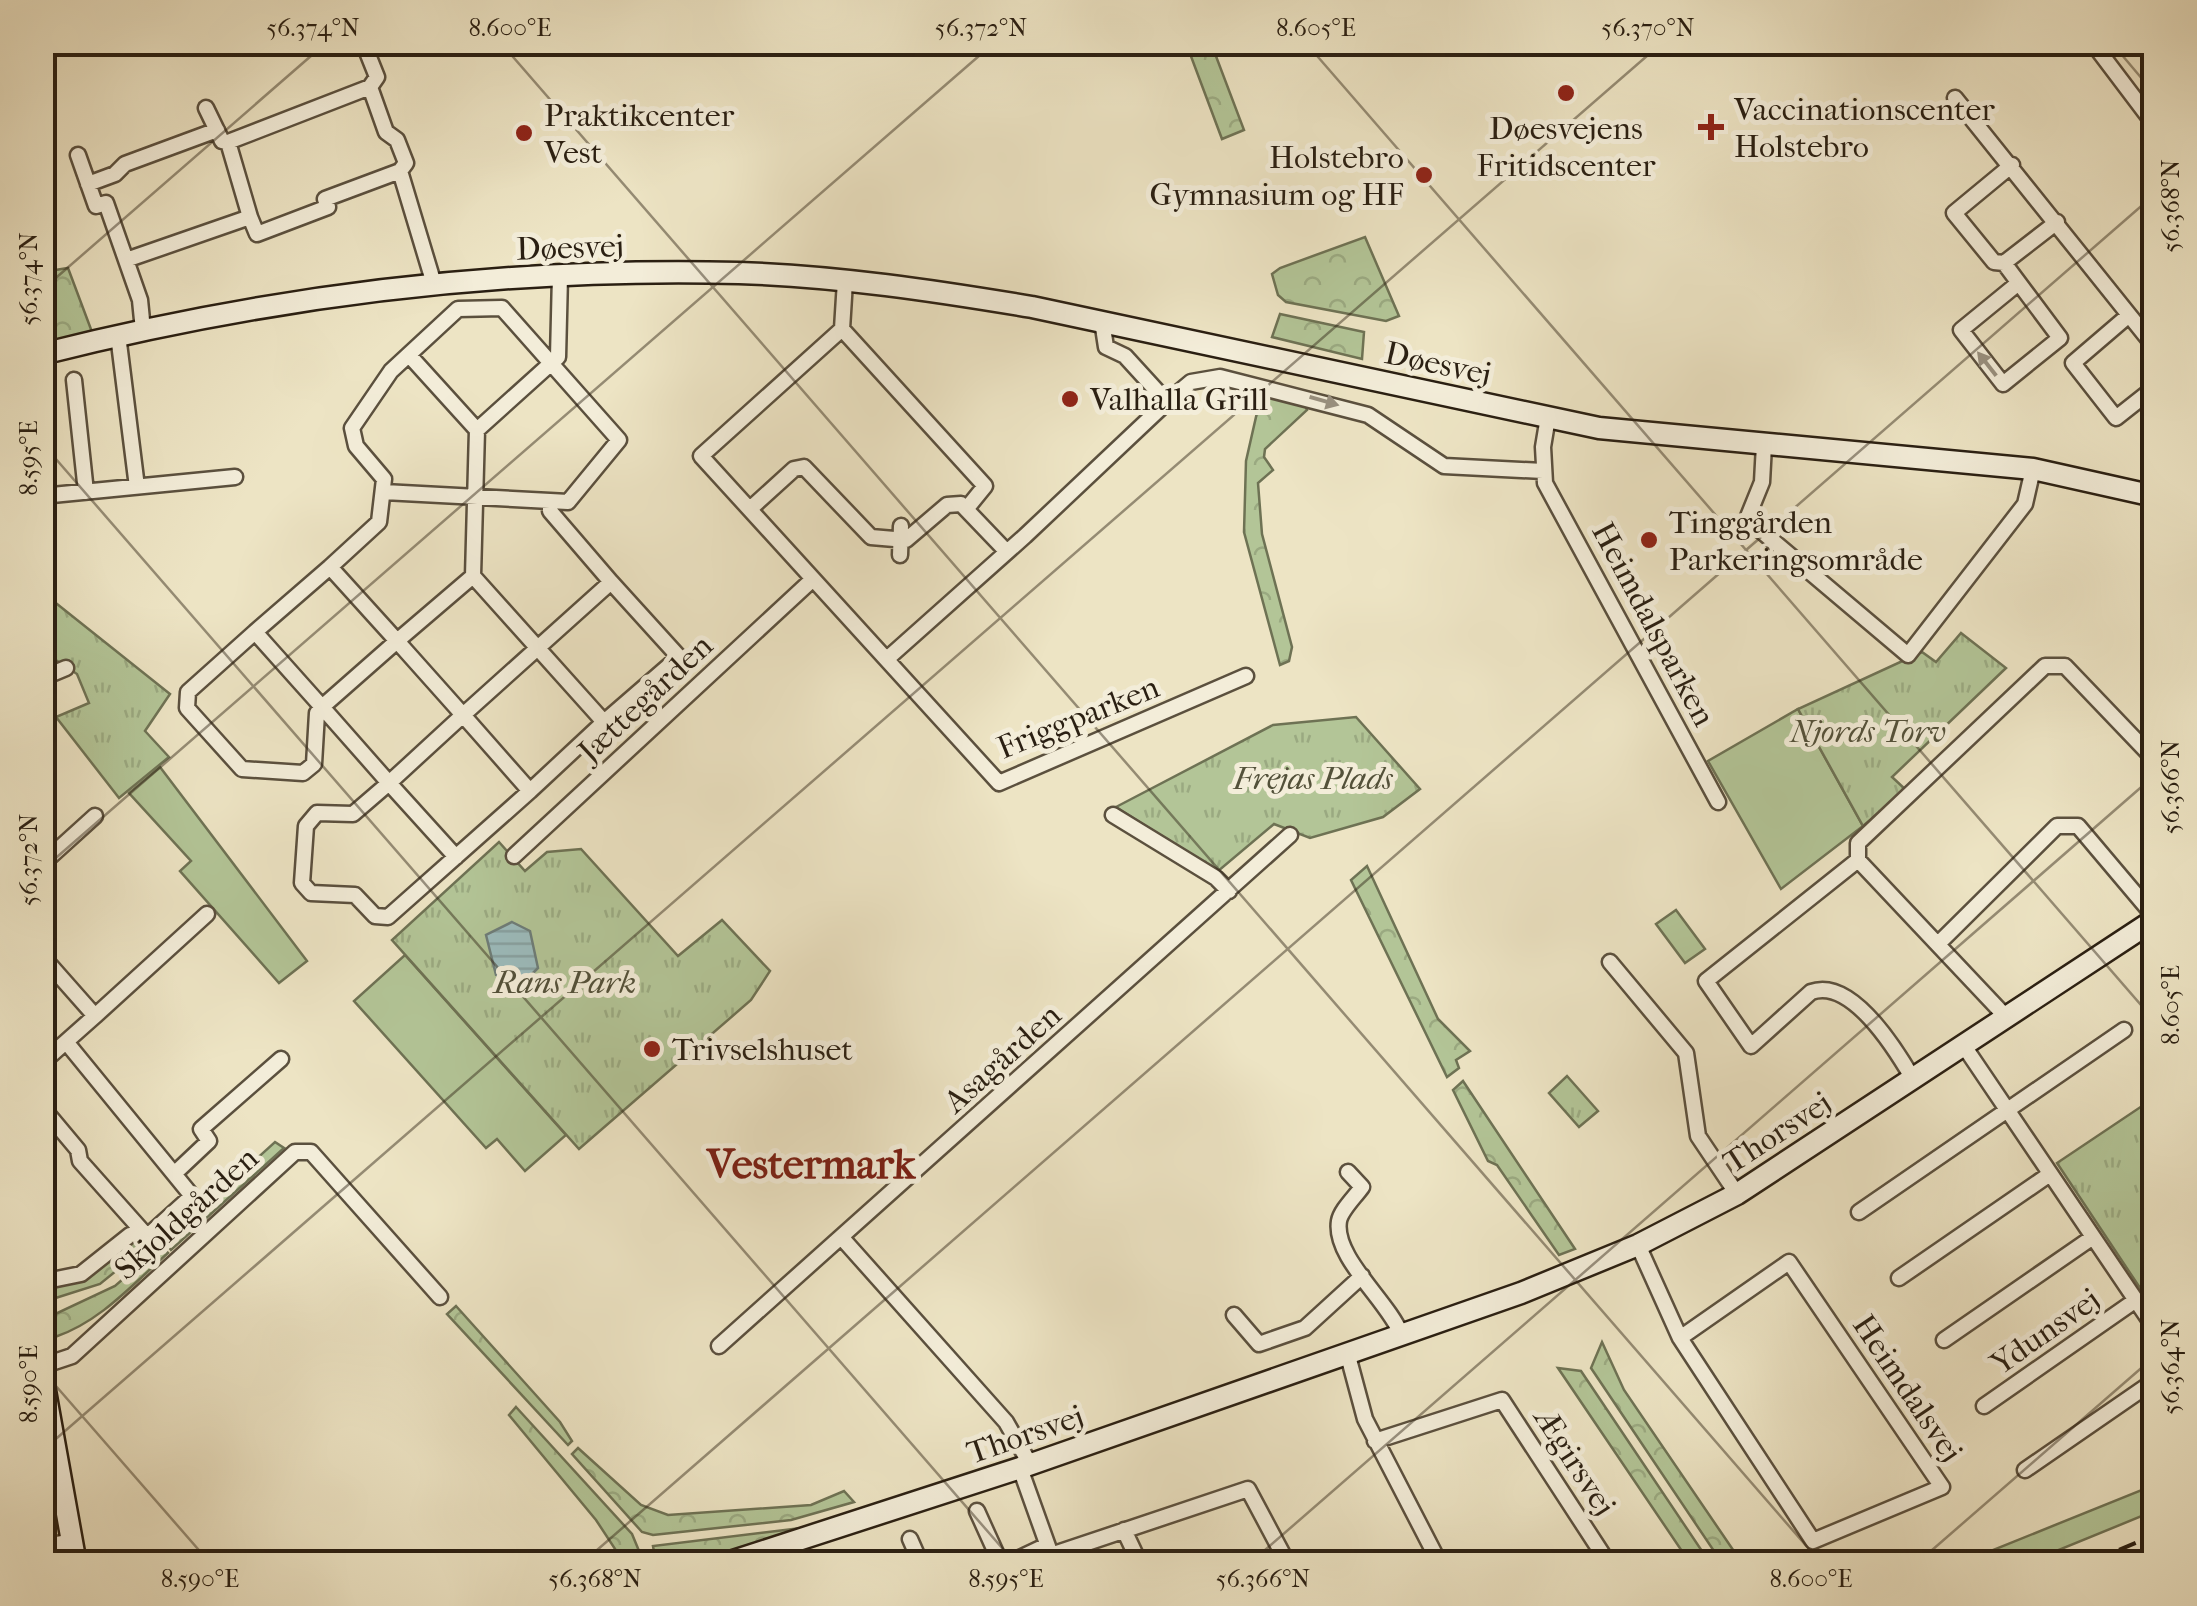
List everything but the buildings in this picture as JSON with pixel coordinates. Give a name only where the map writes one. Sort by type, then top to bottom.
[{"type":"street","points":[[206,108],[222,142],[228,142],[370,87],[377,77],[363,42]]},
{"type":"street","points":[[2092,42],[2154,124]]},
{"type":"street","points":[[228,142],[257,234],[328,207],[324,199],[400,171],[406,163],[398,140],[386,132],[370,87]]},
{"type":"street","points":[[1956,98],[2154,346]]},
{"type":"street","points":[[88,184],[115,174],[125,164],[217,130]]},
{"type":"street","points":[[78,156],[96,206],[106,203],[140,300],[143,330]]},
{"type":"street","points":[[2012,165],[1954,212],[1994,262],[2004,263],[2056,222]]},
{"type":"street","points":[[400,171],[434,284]]},
{"type":"street","points":[[126,260],[250,217]]},
{"type":"street","points":[[2004,263],[2116,418],[2154,388]]},
{"type":"street","name":"Døesvej","points":[[42,354],[282,301],[434,284],[560,276],[740,273],[940,292],[1102,320],[1646,436],[2032,469],[2154,496]]},
{"type":"street","points":[[477,430],[550,365],[562,344],[560,276]]},
{"type":"street","points":[[844,282],[842,329],[986,486],[968,506]]},
{"type":"street","points":[[2016,284],[1960,330],[2003,384],[2060,338]]},
{"type":"street","points":[[384,492],[568,502],[618,440],[502,308],[458,309],[391,371],[352,428],[356,446],[384,479],[379,522],[188,692],[187,708],[242,769],[303,772],[314,764],[317,713],[322,707],[473,576]]},
{"type":"street","points":[[2074,363],[2129,316]]},
{"type":"street","points":[[1102,320],[1106,347],[1125,356],[1166,402]]},
{"type":"street","points":[[842,329],[702,456],[888,658],[1191,382],[1236,380],[1368,415],[1444,466],[1543,471],[1548,417]]},
{"type":"street","points":[[118,335],[137,487]]},
{"type":"street","points":[[410,355],[477,430],[473,576],[604,722]]},
{"type":"street","points":[[74,380],[86,492]]},
{"type":"street","points":[[1764,446],[1762,482],[1746,519],[1908,655],[2025,504],[2032,469]]},
{"type":"street","points":[[750,508],[794,469],[804,467],[871,537],[901,541],[947,505],[968,506],[1007,552]]},
{"type":"street","name":"Heimdalsparken","points":[[1543,471],[1718,802]]},
{"type":"street","points":[[42,496],[234,477]]},
{"type":"street","points":[[550,501],[550,512],[679,657],[388,918],[374,916],[356,895],[311,894],[302,883],[306,826],[317,813],[353,814],[611,582]]},
{"type":"street","points":[[330,567],[530,790]]},
{"type":"street","name":"Jættegården","points":[[514,856],[814,579]]},
{"type":"street","points":[[256,632],[456,857]]},
{"type":"street","name":"Friggparken","points":[[888,658],[999,784],[1246,676]]},
{"type":"street","points":[[2008,1019],[1858,860],[1858,843],[2045,666],[2064,666],[2154,759]]},
{"type":"street","points":[[42,678],[66,668]]},
{"type":"street","points":[[1113,815],[1216,878],[1229,891]]},
{"type":"street","points":[[42,864],[95,816]]},
{"type":"street","points":[[1939,942],[2057,826],[2067,823],[2078,826],[2154,918]]},
{"type":"street","name":"Asagården","points":[[719,1346],[1290,835]]},
{"type":"street","points":[[1858,860],[1706,981],[1751,1046],[1811,992],[1823,987],[1842,992],[1895,1048],[1913,1079]]},
{"type":"street","points":[[44,1057],[67,1042],[207,914]]},
{"type":"street","name":"Thorsvej","points":[[724,1564],[1025,1466],[1521,1293],[1638,1246],[1737,1194],[2008,1019],[2154,918]]},
{"type":"street","points":[[42,956],[95,1016]]},
{"type":"street","points":[[1610,962],[1686,1052],[1698,1136],[1737,1194]]},
{"type":"street","points":[[1859,1212],[2124,1030]]},
{"type":"street","points":[[42,1282],[82,1274],[130,1235],[151,1233],[192,1196],[67,1042]]},
{"type":"street","name":"Ydunsvej","points":[[1964,1046],[2154,1327]]},
{"type":"street","points":[[174,1174],[209,1141],[201,1129],[281,1059]]},
{"type":"street","points":[[42,1107],[78,1150],[80,1162],[145,1234]]},
{"type":"street","name":"Skjoldgården","points":[[42,1366],[66,1360],[87,1343],[295,1152],[312,1152],[440,1297]]},
{"type":"street","points":[[1348,1172],[1362,1188],[1339,1218],[1339,1228],[1362,1276],[1394,1316],[1401,1334]]},
{"type":"street","points":[[1899,1278],[2050,1174]]},
{"type":"street","name":"Ydunsvej","points":[[1944,1340],[2093,1237]]},
{"type":"street","points":[[842,1238],[1006,1422],[1025,1466],[1051,1554]]},
{"type":"street","name":"Heimdalsvej","points":[[1638,1246],[1680,1338],[1813,1541],[1942,1487],[1788,1262],[1680,1338]]},
{"type":"street","points":[[1234,1315],[1260,1344],[1304,1328],[1362,1276]]},
{"type":"street","name":"Ydunsvej","points":[[1984,1406],[2136,1300]]},
{"type":"street","points":[[1347,1352],[1375,1441],[1440,1564]]},
{"type":"street","points":[[42,1374],[76,1564]]},
{"type":"street","points":[[2026,1470],[2154,1380]]},
{"type":"street","name":"Ægirsvej","points":[[1375,1441],[1502,1400],[1609,1564]]},
{"type":"street","points":[[977,1511],[1004,1564],[1051,1554],[1248,1489],[1288,1564]]},
{"type":"street","points":[[1124,1530],[1140,1564]]},
{"type":"street","points":[[910,1538],[921,1564]]},
{"type":"street","points":[[42,1547],[71,1541]]},
{"type":"green space","points":[[1186,43],[1211,43],[1244,130],[1222,139]]},
{"type":"green space","points":[[1365,237],[1399,316],[1386,321],[1286,302],[1278,295],[1272,274],[1280,268]]},
{"type":"green space","points":[[68,268],[92,332],[43,346],[43,272]]},
{"type":"green space","points":[[1280,314],[1364,332],[1362,359],[1272,337]]},
{"type":"green space","points":[[1261,395],[1303,401],[1307,410],[1265,449],[1264,457],[1273,470],[1258,483],[1262,534],[1292,647],[1289,661],[1280,665],[1244,532],[1246,461]]},
{"type":"green space","points":[[42,592],[170,694],[145,731],[169,757],[119,798],[56,717],[89,703],[77,674],[57,661],[43,666]]},
{"type":"green space","name":"Njords Torv","points":[[1961,633],[2006,668],[1892,777],[1906,790],[1863,826],[1798,709],[1922,652],[1936,662]]},
{"type":"green space","points":[[1798,709],[1863,826],[1781,889],[1708,761]]},
{"type":"green space","name":"Frejas Plads","points":[[1356,717],[1420,789],[1383,817],[1310,838],[1274,824],[1217,872],[1116,807],[1273,725]]},
{"type":"green space","points":[[160,767],[307,961],[279,983],[180,871],[191,861],[129,793]]},
{"type":"green space","name":"Rans Park","points":[[499,842],[525,871],[547,852],[581,849],[678,956],[722,920],[770,971],[751,1000],[579,1149],[392,940]]},
{"type":"green space","points":[[1367,866],[1438,1019],[1470,1051],[1456,1060],[1459,1068],[1447,1077],[1351,880]]},
{"type":"green space","points":[[1676,910],[1705,949],[1685,963],[1656,924]]},
{"type":"green space","points":[[405,955],[566,1135],[525,1171],[497,1139],[486,1148],[354,1001]]},
{"type":"green space","points":[[1567,1076],[1598,1111],[1579,1127],[1549,1093]]},
{"type":"green space","points":[[1463,1081],[1575,1249],[1559,1255],[1497,1165],[1488,1161],[1453,1090]]},
{"type":"green space","points":[[2154,1098],[2154,1309],[2057,1163]]},
{"type":"green space","points":[[275,1142],[284,1148],[171,1250],[165,1242]]},
{"type":"green space","points":[[142,1236],[149,1244],[100,1284],[43,1302],[42,1287],[85,1277]]},
{"type":"green space","points":[[161,1246],[168,1253],[115,1301],[87,1322],[55,1337],[53,1315],[115,1286]]},
{"type":"green space","points":[[456,1306],[560,1422],[572,1441],[568,1445],[447,1314]]},
{"type":"green space","points":[[1602,1342],[1624,1390],[1742,1563],[1722,1563],[1591,1368]]},
{"type":"green space","points":[[1558,1368],[1581,1371],[1710,1563],[1690,1563]]},
{"type":"green space","points":[[516,1407],[632,1534],[644,1563],[617,1563],[623,1561],[596,1520],[509,1415]]},
{"type":"green space","points":[[578,1448],[641,1505],[668,1515],[811,1505],[844,1491],[854,1502],[791,1520],[653,1535],[642,1532],[572,1454]]},
{"type":"green space","points":[[2154,1485],[2154,1511],[2027,1563],[1961,1563]]},
{"type":"green space","points":[[802,1528],[802,1533],[694,1563],[656,1563],[653,1546]]},
{"type":"water","points":[[512,922],[530,931],[538,968],[530,976],[504,979],[496,975],[486,935]]},
{"type":"railway","points":[[2086,1564],[2154,1535]]},
{"type":"place","name":"Døesvejens Fritidscenter","points":[[1566,93]]},
{"type":"place","name":"Vaccinationscenter Holstebro","points":[[1711,127]]},
{"type":"place","name":"Praktikcenter Vest","points":[[524,133]]},
{"type":"place","name":"Holstebro Gymnasium og HF","points":[[1424,175]]},
{"type":"place","name":"Valhalla Grill","points":[[1070,399]]},
{"type":"place","name":"Tinggården Parkeringsområde","points":[[1649,540]]},
{"type":"place","name":"Trivselshuset","points":[[652,1049]]},
{"type":"district","name":"Vestermark","points":[[811,1163]]}]
